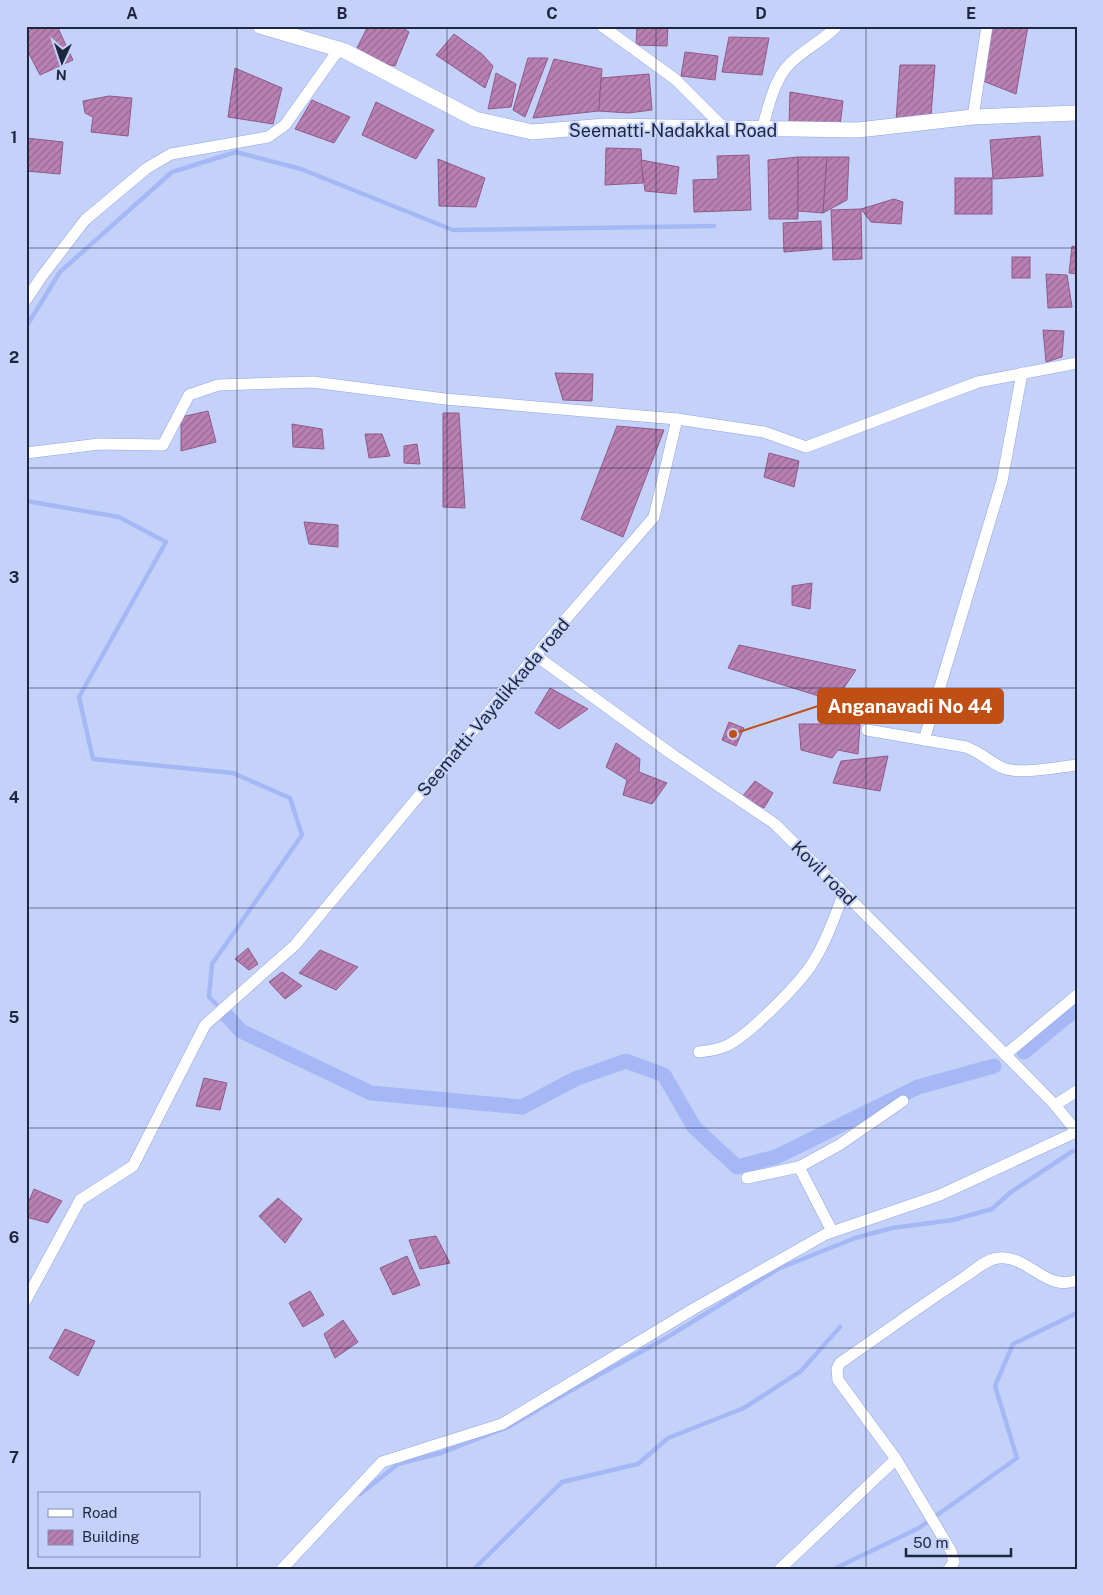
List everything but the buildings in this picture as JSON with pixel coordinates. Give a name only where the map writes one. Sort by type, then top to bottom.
[{"type":"street","name":"Seematti-Nadakkal Road","points":[[260,26],[339,49],[476,119],[532,132],[606,126],[858,130],[973,117],[1077,113]]},
{"type":"street","points":[[602,26],[675,80],[724,128]]},
{"type":"street","points":[[762,129],[776,88],[786,68],[837,26]]},
{"type":"street","points":[[973,117],[987,26]]},
{"type":"street","points":[[26,300],[85,220],[147,168],[171,154],[268,137],[285,125],[339,49]]},
{"type":"street","points":[[26,453],[99,444],[163,445],[189,395],[218,385],[313,382],[445,399],[676,419],[764,432],[806,446],[978,382],[1077,363]]},
{"type":"street","points":[[924,740],[1002,481],[1022,373]]},
{"type":"street","name":"Seematti- Vayalikkada road","points":[[26,1300],[80,1200],[133,1166],[205,1025],[295,945],[535,656],[654,517],[676,419]]},
{"type":"street","name":"Kovil road","points":[[535,656],[673,755],[775,824],[1055,1105],[1077,1132]]},
{"type":"street","points":[[867,730],[976,750],[1004,768],[1015,770],[1077,765]]},
{"type":"street","points":[[700,1052],[714,1050],[727,1045],[785,997],[810,966],[827,936],[844,893]]},
{"type":"street","points":[[1005,1055],[1077,995]]},
{"type":"street","points":[[1055,1105],[1077,1092]]},
{"type":"street","points":[[747,1178],[799,1167],[839,1145],[904,1101]]},
{"type":"street","points":[[282,1569],[382,1462],[502,1424],[695,1308],[832,1231],[940,1195],[1077,1132]]},
{"type":"street","points":[[799,1167],[832,1231]]},
{"type":"street","points":[[949,1569],[954,1562],[954,1556],[929,1511],[896,1459],[861,1414],[838,1380],[837,1369],[840,1363],[988,1262],[999,1258],[1012,1260],[1057,1283],[1077,1280]]},
{"type":"street","points":[[780,1569],[896,1459]]},
{"type":"waterway","points":[[26,327],[60,272],[172,172],[236,152],[301,169],[453,230],[714,226]]},
{"type":"waterway","points":[[26,501],[119,517],[166,542],[79,697],[93,759],[233,773],[290,798],[302,835],[212,964],[209,997],[216,1004]]},
{"type":"waterway","points":[[1024,1052],[1077,1008]]},
{"type":"waterway","points":[[227,1016],[241,1031],[371,1093],[522,1107],[575,1079],[626,1061],[664,1075],[694,1127],[737,1167],[776,1157],[918,1087],[994,1066]]},
{"type":"waterway","points":[[360,1494],[398,1464],[441,1453],[510,1426],[666,1338],[778,1269],[855,1238],[892,1228],[953,1220],[992,1209],[1011,1192],[1073,1151]]},
{"type":"waterway","points":[[834,1569],[919,1528],[1017,1458],[995,1386],[1013,1344],[1077,1313]]},
{"type":"waterway","points":[[474,1569],[562,1482],[638,1464],[668,1438],[744,1408],[801,1371],[840,1327]]},
{"type":"place","name":"Anganavadi No 44","points":[[733,734]]}]
